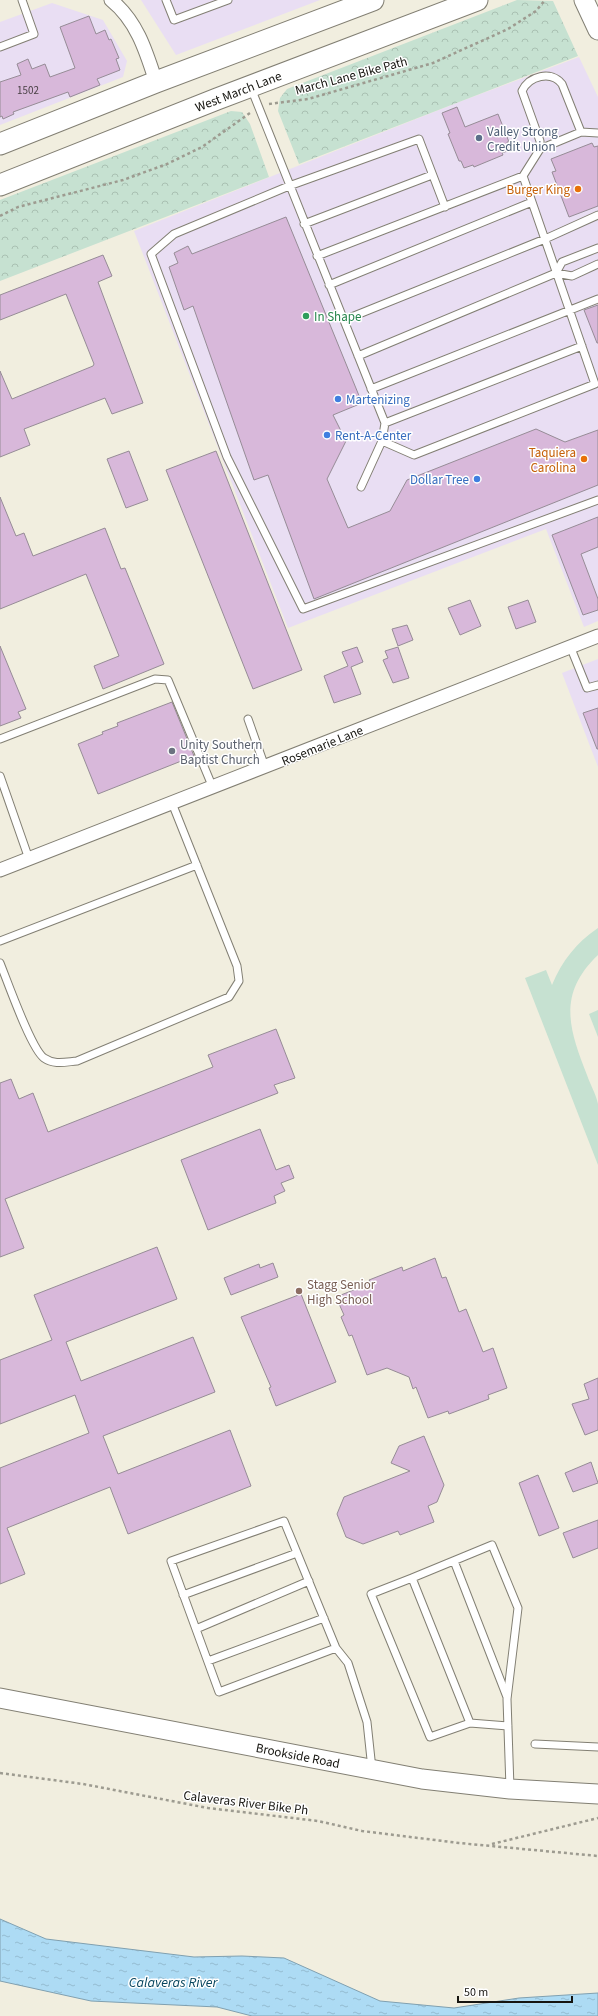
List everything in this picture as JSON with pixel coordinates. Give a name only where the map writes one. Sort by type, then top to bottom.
[{"type":"main road","name":"West March Lane","points":[[0,186],[250,86],[477,0]]},
{"type":"main road","points":[[0,144],[365,1]]},
{"type":"street","points":[[111,0],[132,23],[142,42],[156,82]]},
{"type":"street","points":[[584,0],[598,30]]},
{"type":"street","name":"Rosemarie Lane","points":[[0,870],[213,788],[598,636]]},
{"type":"street","name":"Brookside Road","points":[[0,1698],[445,1782],[510,1789],[598,1794]]},
{"type":"lane","points":[[0,47],[34,34],[22,0]]},
{"type":"lane","points":[[166,0],[174,20],[218,2],[228,0]]},
{"type":"lane","points":[[317,256],[523,176],[540,148],[540,141],[522,91],[525,85],[536,78],[547,75],[558,79],[562,84],[581,132]]},
{"type":"lane","points":[[250,86],[385,423],[382,441],[361,488]]},
{"type":"lane","points":[[540,148],[581,132],[598,133]]},
{"type":"lane","points":[[445,207],[419,139],[289,186],[174,234],[151,254],[227,457],[303,610],[598,500]]},
{"type":"lane","points":[[304,224],[432,175]]},
{"type":"lane","points":[[382,441],[414,455],[597,388],[523,176]]},
{"type":"lane","points":[[329,285],[532,202]]},
{"type":"lane","points":[[344,320],[545,239],[598,215]]},
{"type":"lane","points":[[556,273],[562,262],[598,248]]},
{"type":"lane","points":[[358,356],[556,273],[572,276],[598,264]]},
{"type":"lane","points":[[371,389],[598,299]]},
{"type":"lane","points":[[385,423],[582,346]]},
{"type":"lane","points":[[570,646],[587,688],[598,684]]},
{"type":"lane","points":[[0,739],[155,678],[168,680],[213,788]]},
{"type":"lane","points":[[248,719],[265,767]]},
{"type":"lane","points":[[0,776],[29,859]]},
{"type":"lane","points":[[0,963],[31,1038],[42,1057],[55,1063],[77,1061],[229,996],[238,981],[237,966],[172,804]]},
{"type":"lane","points":[[0,941],[197,865]]},
{"type":"lane","points":[[336,1648],[219,1692],[171,1561],[284,1521],[336,1648],[348,1663],[367,1722],[372,1769]]},
{"type":"lane","points":[[508,1726],[470,1723],[430,1737],[371,1594],[492,1545],[518,1608],[508,1699],[510,1789]]},
{"type":"lane","points":[[183,1595],[297,1553]]},
{"type":"lane","points":[[454,1561],[508,1699]]},
{"type":"lane","points":[[412,1578],[470,1723]]},
{"type":"lane","points":[[196,1629],[309,1581]]},
{"type":"lane","points":[[208,1661],[324,1618]]},
{"type":"lane","points":[[535,1744],[598,1747]]},
{"type":"path","name":"March Lane Bike Path","points":[[0,216],[18,207],[123,180],[167,164],[202,147],[258,108],[271,103],[308,99],[433,64],[508,29],[536,11],[545,0]]},
{"type":"path","name":"Calaveras River Bike Ph","points":[[0,1773],[83,1784],[208,1808],[318,1821],[362,1831],[459,1843],[490,1844],[598,1856]]},
{"type":"path","name":"Calaveras River Bike Ph","points":[[490,1844],[598,1818]]},
{"type":"shaded area","points":[[141,0],[320,0],[176,55]]},
{"type":"shaded area","points":[[52,3],[103,20],[127,61],[123,77],[0,125],[0,22]]},
{"type":"shaded area","points":[[579,57],[598,97],[598,621],[584,627],[546,529],[288,628],[134,231],[459,102]]},
{"type":"shaded area","points":[[598,659],[598,767],[562,673]]},
{"type":"green space","points":[[517,0],[553,1],[578,56],[299,164],[278,111],[280,98],[287,89]]},
{"type":"green space","points":[[231,111],[242,112],[250,124],[269,177],[0,281],[0,200]]},
{"type":"green space","points":[[598,928],[598,955],[585,969],[576,984],[570,1012],[575,1042],[598,1104],[598,1165],[525,978],[546,970],[552,985],[560,968],[570,953],[576,946]]},
{"type":"green space","points":[[598,1010],[598,1037],[589,1014]]},
{"type":"water","name":"Calaveras River","points":[[0,1919],[46,1939],[194,1957],[242,1956],[284,1958],[380,2001],[454,2008],[519,1998],[598,1993],[598,2016],[252,2016],[217,2007],[91,2001],[0,1981]]},
{"type":"building","points":[[89,16],[96,34],[105,30],[109,40],[111,39],[119,58],[116,59],[120,70],[97,79],[100,85],[70,97],[68,92],[13,112],[14,114],[3,119],[2,116],[0,117],[0,82],[21,75],[17,64],[28,59],[32,69],[45,64],[50,77],[75,68],[60,27]]},
{"type":"building","name":"Valley Strong Credit Union","points":[[457,107],[465,127],[498,114],[509,142],[507,142],[510,150],[502,153],[503,155],[474,167],[473,165],[464,168],[461,161],[459,161],[448,134],[450,133],[442,113]]},
{"type":"building","name":"Burger King","points":[[592,143],[594,147],[598,146],[598,206],[569,217],[552,172],[556,171],[551,159]]},
{"type":"building","points":[[286,217],[362,403],[333,415],[346,441],[327,479],[348,528],[390,511],[407,480],[536,429],[565,442],[598,430],[598,485],[314,599],[268,475],[254,480],[193,306],[184,310],[169,267],[178,263],[174,253],[188,246],[192,254]]},
{"type":"building","points":[[103,255],[112,276],[98,282],[143,403],[112,414],[105,398],[24,429],[30,445],[0,457],[0,371],[12,399],[93,366],[94,364],[66,294],[0,320],[0,295]]},
{"type":"building","points":[[598,305],[598,343],[597,343],[584,310]]},
{"type":"building","points":[[129,451],[148,500],[126,508],[107,459]]},
{"type":"building","points":[[216,451],[302,670],[253,689],[166,470]]},
{"type":"building","points":[[0,497],[16,536],[24,533],[33,556],[105,528],[121,569],[125,568],[164,664],[103,689],[94,666],[119,656],[86,574],[0,609]]},
{"type":"building","points":[[598,517],[598,547],[581,554],[598,599],[598,610],[583,615],[552,535]]},
{"type":"building","points":[[470,600],[481,626],[460,635],[448,608]]},
{"type":"building","points":[[528,600],[536,622],[516,629],[508,607]]},
{"type":"building","points":[[407,625],[413,640],[398,646],[392,629]]},
{"type":"building","points":[[0,646],[26,709],[18,712],[21,718],[0,726]]},
{"type":"building","points":[[357,647],[363,662],[351,667],[361,694],[334,703],[324,676],[348,666],[342,652]]},
{"type":"building","points":[[398,647],[409,678],[393,683],[383,660],[388,658],[385,651]]},
{"type":"building","name":"Unity Southern Baptist Church","points":[[172,702],[194,756],[98,794],[78,744],[118,726],[117,723]]},
{"type":"building","points":[[598,708],[598,749],[597,749],[583,713]]},
{"type":"building","points":[[276,1029],[295,1078],[274,1085],[278,1093],[5,1199],[24,1248],[0,1257],[0,1083],[11,1079],[19,1099],[33,1093],[48,1132],[213,1067],[208,1055]]},
{"type":"building","points":[[260,1129],[276,1170],[289,1165],[294,1178],[281,1183],[285,1191],[274,1196],[276,1203],[208,1230],[181,1160]]},
{"type":"building","points":[[157,1247],[177,1299],[66,1342],[81,1381],[193,1337],[215,1392],[103,1436],[118,1474],[230,1430],[251,1486],[128,1534],[110,1487],[7,1528],[25,1574],[0,1584],[0,1468],[89,1433],[75,1395],[0,1424],[0,1360],[52,1340],[34,1295]]},
{"type":"building","points":[[435,1258],[442,1278],[446,1277],[459,1312],[466,1309],[483,1352],[493,1348],[507,1388],[488,1395],[489,1399],[449,1414],[448,1411],[428,1418],[416,1387],[413,1389],[409,1377],[387,1368],[367,1375],[352,1335],[349,1336],[341,1317],[344,1315],[336,1297],[371,1283],[369,1280],[402,1267],[403,1271]]},
{"type":"building","points":[[273,1263],[278,1277],[231,1295],[224,1278],[259,1264],[260,1268]]},
{"type":"building","points":[[301,1294],[336,1382],[276,1406],[269,1388],[271,1387],[241,1317]]},
{"type":"building","points":[[598,1378],[598,1430],[585,1435],[572,1404],[589,1399],[584,1384]]},
{"type":"building","points":[[424,1436],[444,1485],[437,1502],[428,1506],[434,1522],[400,1535],[398,1531],[363,1544],[346,1537],[337,1514],[344,1497],[410,1471],[391,1463],[399,1446]]},
{"type":"building","points":[[591,1462],[598,1483],[573,1492],[565,1473]]},
{"type":"building","points":[[538,1475],[559,1528],[539,1536],[519,1483]]},
{"type":"building","points":[[598,1520],[598,1548],[573,1558],[563,1533]]},
{"type":"place","name":"Valley Strong Credit Union","points":[[479,138]]},
{"type":"place","name":"Burger King","points":[[578,189]]},
{"type":"place","name":"In Shape","points":[[306,316]]},
{"type":"place","name":"Martenizing","points":[[338,399]]},
{"type":"place","name":"Rent-A-Center","points":[[327,435]]},
{"type":"place","name":"Taquiera Carolina","points":[[584,459]]},
{"type":"place","name":"Dollar Tree","points":[[477,479]]},
{"type":"place","name":"Unity Southern Baptist Church","points":[[172,751]]},
{"type":"place","name":"Stagg Senior High School","points":[[299,1291]]}]
